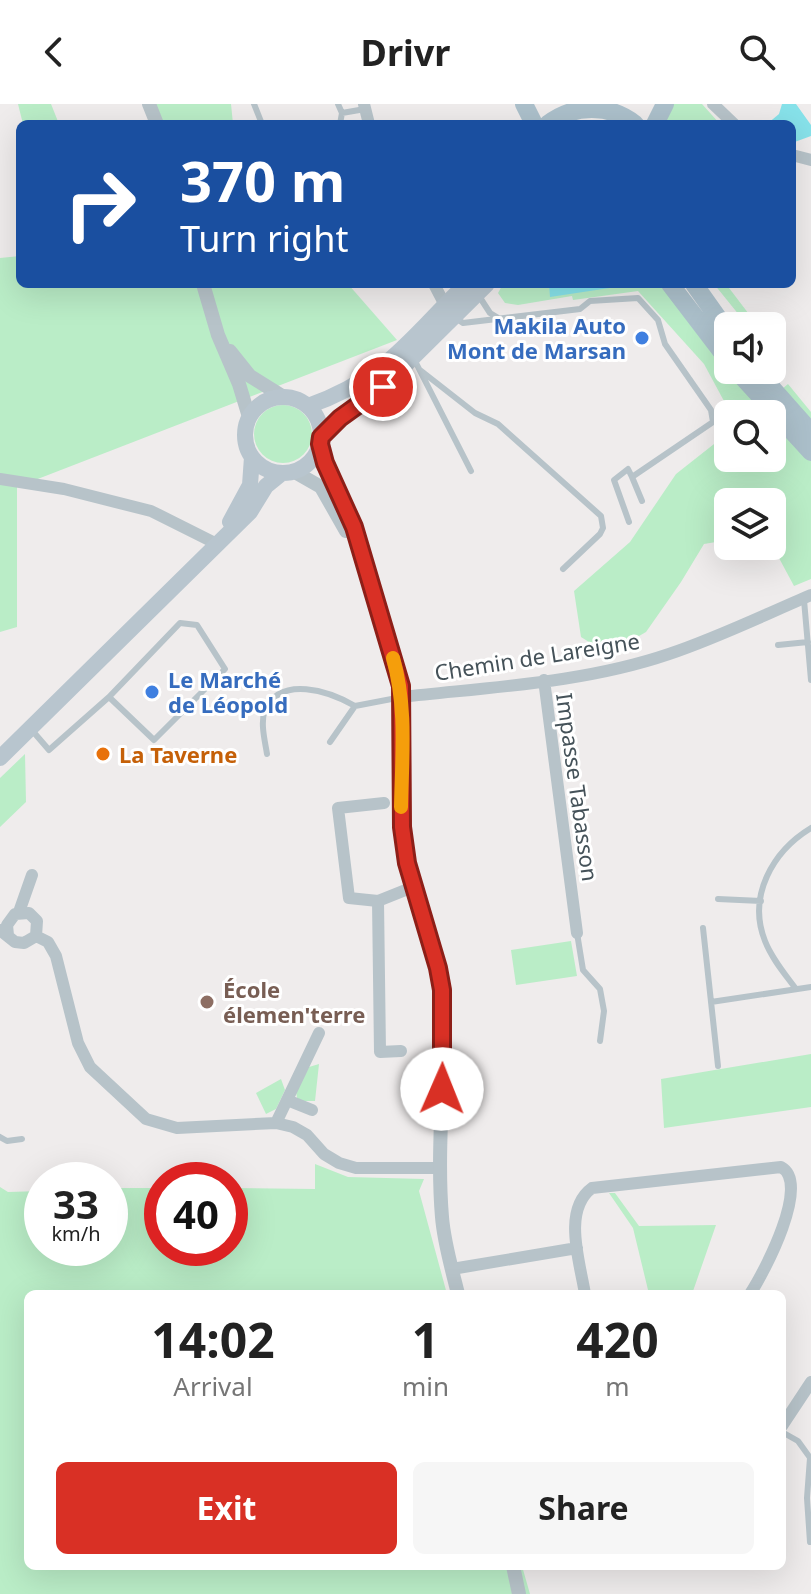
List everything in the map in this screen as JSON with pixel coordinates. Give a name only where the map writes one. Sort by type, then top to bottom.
[{"type":"main road","points":[[553,120],[572,106],[625,107]]},
{"type":"main road","points":[[308,406],[337,396],[363,382],[476,288]]},
{"type":"main road","points":[[673,288],[714,342]]},
{"type":"main road","points":[[697,288],[714,312]]},
{"type":"main road","points":[[0,758],[250,512],[266,486],[288,472],[305,466],[314,456],[320,441],[340,418],[417,364],[449,311]]},
{"type":"main road","points":[[749,384],[811,452]]},
{"type":"main road","points":[[768,384],[811,432]]},
{"type":"main road","points":[[217,544],[250,485],[252,457],[245,438],[249,417],[262,402],[282,396],[308,406],[315,415],[320,441]]},
{"type":"main road","points":[[252,457],[260,465],[288,472]]},
{"type":"street","points":[[713,104],[730,120]]},
{"type":"street","points":[[204,288],[249,417]]},
{"type":"street","points":[[436,288],[449,311]]},
{"type":"street","points":[[218,335],[250,376],[282,396]]},
{"type":"street","points":[[320,441],[325,463],[354,527],[401,686],[404,848],[442,990],[442,1219],[457,1290]]},
{"type":"street","points":[[288,472],[321,487],[362,560]]},
{"type":"street","points":[[0,479],[64,489],[151,511],[217,544]]},
{"type":"street","name":"Chemin de Lareigne","points":[[402,697],[544,680],[620,667],[669,654],[808,601]]},
{"type":"street","name":"Impasse Tabasson","points":[[544,680],[566,900],[577,933]]},
{"type":"street","points":[[384,803],[338,808],[349,898],[378,901],[413,887]]},
{"type":"street","points":[[19,912],[34,916],[38,926],[36,936],[29,942],[19,943],[4,932],[8,921],[19,912],[32,875]]},
{"type":"street","points":[[378,901],[380,1052],[401,1051]]},
{"type":"street","points":[[36,936],[48,942],[56,956],[78,1043],[90,1067],[146,1119],[177,1128],[276,1123],[293,1127],[307,1135],[324,1154],[356,1168],[440,1168]]},
{"type":"street","points":[[276,1123],[319,1033]]},
{"type":"street","points":[[287,1100],[312,1110]]},
{"type":"street","points":[[584,1290],[575,1216],[583,1194],[592,1188],[781,1167],[791,1172],[798,1185],[794,1213],[784,1240],[753,1290]]},
{"type":"street","points":[[452,1269],[577,1248]]},
{"type":"street","points":[[786,1421],[807,1396],[811,1382]]},
{"type":"street","points":[[514,1570],[519,1594]]},
{"type":"lane","points":[[338,104],[342,113],[341,120]]},
{"type":"lane","points":[[342,113],[365,106]]},
{"type":"lane","points":[[478,288],[490,313],[500,319]]},
{"type":"lane","points":[[449,311],[463,323],[580,309],[590,301],[638,298],[658,320],[665,344],[711,410],[713,422],[632,477]]},
{"type":"lane","points":[[416,335],[417,364],[471,471]]},
{"type":"lane","points":[[417,364],[475,413],[498,424],[601,516],[603,528],[600,534],[563,569]]},
{"type":"lane","points":[[629,522],[614,480],[628,469],[642,501]]},
{"type":"lane","points":[[808,601],[811,680]]},
{"type":"lane","points":[[30,728],[49,750],[109,697],[180,623],[197,625],[225,669],[154,740],[109,697]]},
{"type":"lane","points":[[778,645],[808,642]]},
{"type":"lane","points":[[267,754],[263,724],[265,711],[276,695],[296,688],[344,700],[355,706],[402,697]]},
{"type":"lane","points":[[330,742],[355,706]]},
{"type":"lane","points":[[796,989],[766,944],[760,921],[761,901],[764,880],[773,863],[791,841],[811,828]]},
{"type":"lane","points":[[718,899],[761,901]]},
{"type":"lane","points":[[703,928],[718,1066]]},
{"type":"lane","points":[[577,933],[583,970],[600,989],[604,1011],[600,1041]]},
{"type":"lane","points":[[711,1002],[811,987]]},
{"type":"lane","points":[[0,1137],[7,1141],[22,1139]]},
{"type":"lane","points":[[786,1434],[798,1441],[811,1458],[807,1498],[810,1542]]},
{"type":"green space","points":[[18,104],[51,104],[57,120],[22,120]]},
{"type":"green space","points":[[143,104],[231,104],[233,120],[149,120]]},
{"type":"green space","points":[[671,104],[702,104],[716,120],[662,120]]},
{"type":"green space","points":[[16,256],[16,288],[352,288],[397,340],[17,487],[17,627],[0,632],[0,258]]},
{"type":"green space","points":[[501,288],[664,288],[714,350],[714,383],[704,364],[638,291],[573,300],[572,296],[518,305],[505,303],[498,293]]},
{"type":"green space","points":[[717,288],[729,288],[747,312],[737,312]]},
{"type":"green space","points":[[715,384],[741,384],[754,400],[723,400]]},
{"type":"green space","points":[[788,384],[811,412],[811,579],[794,586],[780,560],[786,560],[786,488],[714,488],[714,542],[704,544],[646,632],[608,654],[581,637],[574,591],[630,542],[676,474],[714,444],[714,472],[786,472],[786,400],[769,400]]},
{"type":"green space","points":[[283,405],[294,407],[303,414],[310,423],[310,445],[303,454],[294,461],[283,463],[272,461],[263,454],[256,445],[254,434],[256,423],[263,414],[272,407]]},
{"type":"green space","points":[[25,754],[26,802],[0,827],[0,778]]},
{"type":"green space","points":[[571,941],[577,976],[516,985],[511,950]]},
{"type":"green space","points":[[811,1054],[811,1107],[664,1128],[661,1079]]},
{"type":"green space","points":[[319,1064],[315,1101],[302,1101],[297,1098],[296,1091],[309,1067]]},
{"type":"green space","points":[[281,1079],[285,1090],[276,1109],[266,1114],[256,1093]]},
{"type":"green space","points":[[315,1164],[348,1177],[424,1179],[419,1191],[446,1290],[24,1290],[24,1570],[523,1570],[530,1594],[0,1594],[0,1187],[8,1192],[24,1192],[24,1266],[128,1266],[128,1188],[144,1188],[144,1266],[248,1266],[248,1188],[315,1189]]},
{"type":"green space","points":[[609,1193],[615,1193],[639,1226],[716,1225],[693,1290],[648,1290],[633,1228]]},
{"type":"water","points":[[782,104],[796,104],[811,125],[811,136],[796,142],[796,120],[772,120],[779,114]]},
{"type":"water","points":[[549,288],[610,288],[550,297]]},
{"type":"slow traffic","points":[[393,658],[403,707],[401,807]]},
{"type":"place","name":"Makila Auto Mont de Marsan","points":[[642,338]]},
{"type":"place","name":"Le Marché de Léopold","points":[[152,692]]},
{"type":"place","name":"La Taverne","points":[[103,754]]},
{"type":"place","name":"École élemen'terre","points":[[207,1002]]},
{"type":"route","points":[[383,387],[340,418],[321,437],[320,444],[325,463],[354,527],[401,686],[402,827],[407,863],[442,990],[442,1089]]}]
